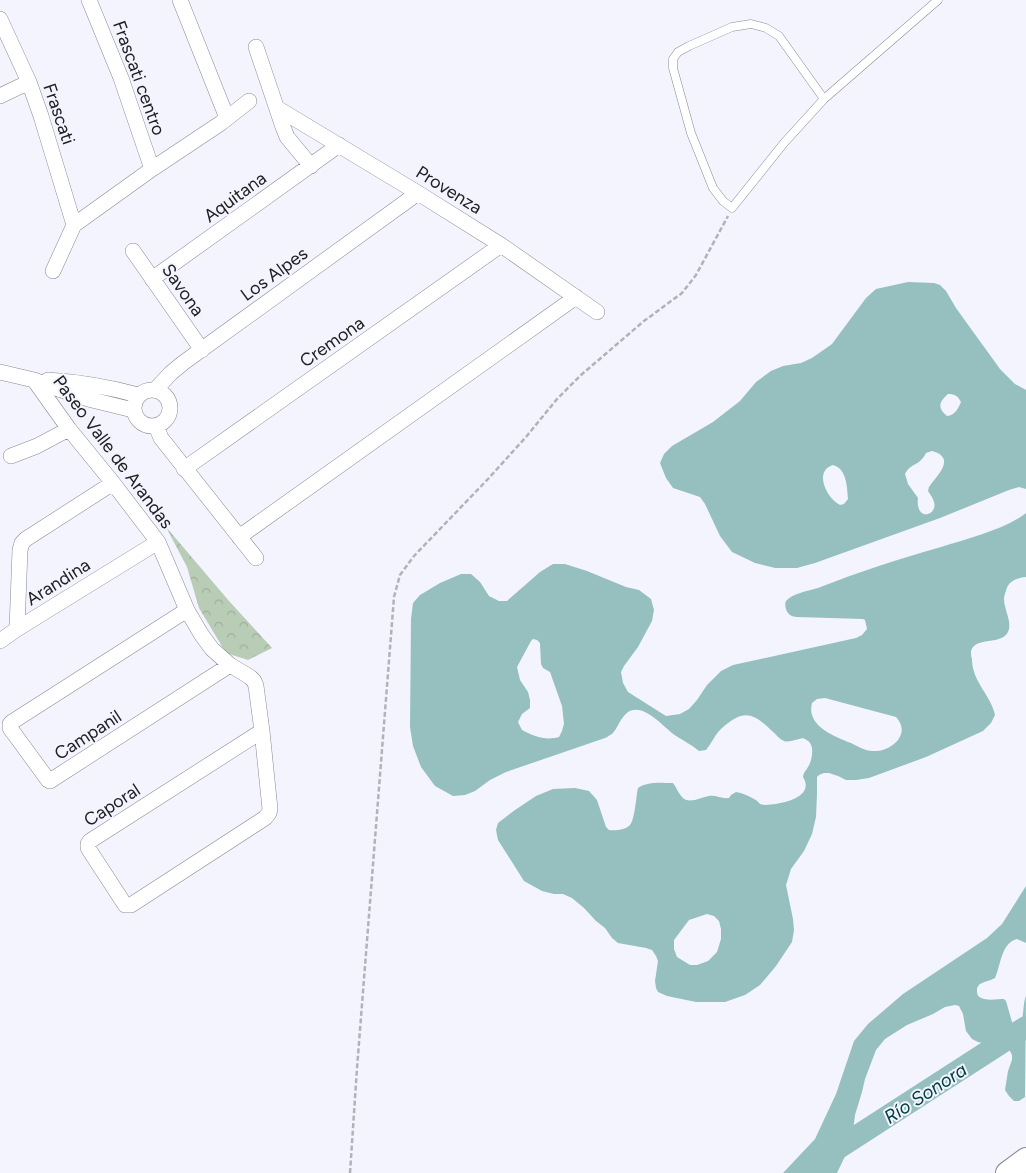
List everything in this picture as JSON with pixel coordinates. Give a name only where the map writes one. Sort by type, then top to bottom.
[{"type":"main road","points":[[1007,1173],[1026,1159]]},
{"type":"street","name":"Frascati centro","points":[[89,0],[121,78],[152,169]]},
{"type":"street","points":[[180,0],[227,118]]},
{"type":"street","name":"Frascati","points":[[0,19],[29,82],[74,225]]},
{"type":"street","points":[[256,47],[287,137],[311,166]]},
{"type":"street","points":[[0,96],[29,82]]},
{"type":"street","points":[[53,271],[74,225],[249,101]]},
{"type":"street","name":"Provenza","points":[[277,108],[501,245],[597,312]]},
{"type":"street","name":"Aquitana","points":[[152,279],[340,145]]},
{"type":"street","name":"Los Alpes","points":[[155,390],[171,373],[418,193]]},
{"type":"street","name":"Cremona","points":[[184,469],[501,245]]},
{"type":"street","name":"Savona","points":[[133,251],[202,350]]},
{"type":"street","points":[[240,537],[576,297]]},
{"type":"street","points":[[0,372],[34,380],[88,399],[133,410]]},
{"type":"street","points":[[34,380],[92,385],[138,395]]},
{"type":"street","name":"Paseo Valle de Arandas","points":[[34,380],[69,429],[158,542],[186,610],[201,634],[212,649],[230,666],[254,681],[262,731],[269,813]]},
{"type":"street","points":[[146,390],[155,390],[162,392],[167,397],[170,411],[162,422],[156,426],[148,426],[141,423],[136,417],[133,410],[134,403],[138,395],[146,390]]},
{"type":"street","points":[[156,426],[161,438],[184,469],[256,558]]},
{"type":"street","points":[[11,456],[37,446],[69,429]]},
{"type":"street","name":"Arandina","points":[[17,630],[20,550],[22,543],[113,483]]},
{"type":"street","name":"Arandina","points":[[17,630],[158,542]]},
{"type":"street","name":"Campanil","points":[[186,610],[10,724],[10,728],[48,780],[54,779],[230,666]]},
{"type":"street","points":[[0,641],[17,630]]},
{"type":"street","name":"Caporal","points":[[262,731],[90,841],[88,848],[125,905],[128,906],[265,818],[269,813]]},
{"type":"lane","points":[[824,99],[779,36],[766,28],[751,24],[732,27],[689,46],[678,52],[673,59],[691,133],[714,188],[723,201],[732,208],[784,143],[824,99],[938,0]]},
{"type":"path","points":[[350,1173],[357,1059],[394,597],[400,575],[414,556],[488,479],[557,399],[581,375],[644,321],[682,292],[696,275],[732,208]]},
{"type":"green space","points":[[166,527],[272,648],[248,660],[226,653],[199,608],[187,567]]},
{"type":"shaded area","points":[[908,282],[940,285],[1000,369],[1015,384],[1026,390],[1026,489],[1019,487],[1009,490],[940,518],[797,568],[775,568],[755,563],[732,552],[720,536],[700,497],[673,488],[666,478],[660,463],[664,454],[672,446],[713,422],[740,401],[756,382],[771,371],[783,366],[801,363],[832,344],[866,298],[876,289]],"holes":[[[948,394],[953,394],[961,402],[954,413],[947,416],[940,405]],[[932,451],[939,454],[944,462],[943,467],[928,491],[934,501],[933,511],[923,514],[918,506],[918,498],[908,484],[905,474],[926,453]],[[833,465],[838,467],[844,474],[848,499],[844,504],[840,505],[835,502],[824,485],[824,473],[827,468]]]},
{"type":"shaded area","points":[[1026,513],[1026,577],[1011,582],[1005,594],[1004,603],[1009,629],[1002,638],[978,643],[971,651],[975,675],[990,701],[995,715],[991,723],[983,731],[926,757],[869,778],[846,780],[829,773],[824,773],[817,777],[816,817],[812,834],[804,851],[791,869],[786,885],[793,919],[792,942],[760,985],[745,995],[725,1002],[696,1002],[667,996],[658,992],[655,981],[658,961],[652,950],[618,943],[605,928],[572,898],[563,894],[542,891],[524,881],[498,840],[496,830],[498,823],[515,810],[536,796],[553,789],[575,788],[589,791],[597,800],[606,827],[609,830],[622,829],[631,824],[638,788],[651,783],[673,783],[681,795],[688,800],[712,796],[729,798],[736,792],[756,800],[762,805],[787,801],[803,793],[805,789],[804,772],[812,755],[812,748],[808,741],[803,738],[784,741],[759,720],[748,715],[729,722],[717,733],[706,750],[699,751],[676,736],[654,717],[641,710],[634,710],[625,714],[614,732],[606,738],[506,772],[465,795],[453,796],[435,786],[421,767],[413,746],[410,727],[411,619],[413,603],[420,595],[440,583],[461,574],[471,574],[480,582],[489,596],[499,601],[507,601],[540,572],[553,564],[565,564],[639,590],[651,599],[654,610],[652,621],[638,647],[621,672],[623,683],[628,692],[666,716],[680,714],[689,709],[707,685],[721,671],[733,665],[856,638],[867,629],[863,619],[791,616],[787,612],[785,604],[793,596],[879,566],[985,533],[1018,519]],"holes":[[[533,639],[540,643],[541,664],[543,668],[550,672],[562,706],[564,724],[559,737],[544,738],[535,736],[522,730],[518,722],[522,714],[530,708],[530,700],[528,692],[520,680],[517,667]],[[825,698],[896,717],[902,730],[897,741],[880,751],[861,748],[830,733],[817,724],[811,711],[812,703],[817,699]],[[707,914],[714,916],[719,921],[721,929],[721,939],[717,952],[708,961],[697,965],[690,965],[677,957],[674,949],[674,940],[689,920]]]},
{"type":"shaded area","points":[[1026,886],[1026,943],[1017,939],[1012,941],[1002,955],[995,978],[980,984],[977,988],[978,995],[983,999],[1004,999],[1006,1001],[1014,1025],[1022,1020],[1026,996],[1025,1097],[1019,1101],[1014,1101],[1005,1090],[1012,1060],[1009,1049],[972,1039],[966,1031],[963,1014],[959,1006],[945,1007],[907,1025],[885,1039],[876,1050],[865,1079],[848,1150],[837,1173],[783,1173],[815,1139],[836,1094],[854,1041],[868,1024],[903,994],[987,938],[1002,924]]},
{"type":"waterway","name":"Río Sonora","points":[[809,1173],[823,1158],[1026,1027]]}]
